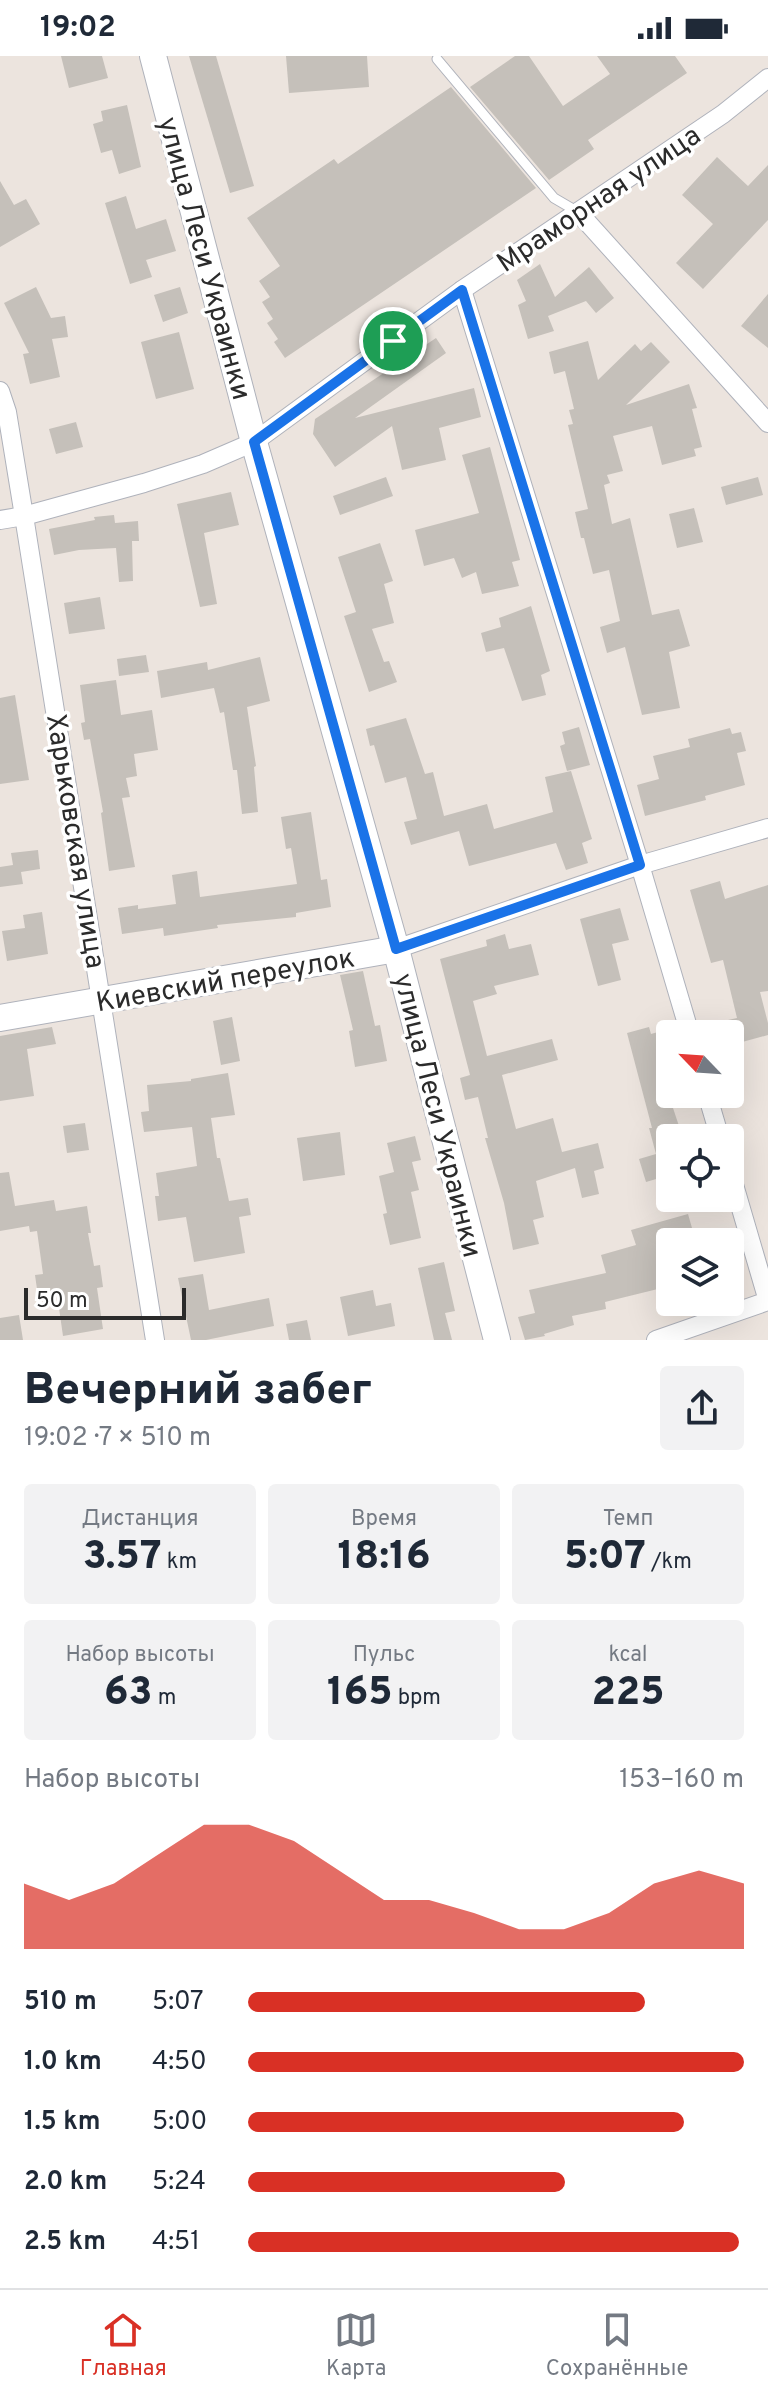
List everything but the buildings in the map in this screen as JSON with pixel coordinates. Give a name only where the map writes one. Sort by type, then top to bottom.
[{"type":"main road","name":"улица Леси Украинки","points":[[153,56],[254,442],[396,949],[497,1340]]},
{"type":"main road","name":"Киевский переулок","points":[[0,1018],[396,949]]},
{"type":"street","name":"Мраморная улица","points":[[0,520],[24,516],[203,464],[254,442],[462,290],[723,114],[768,78]]},
{"type":"street","points":[[578,212],[768,423]]},
{"type":"street","points":[[462,290],[686,1020]]},
{"type":"street","name":"Харьковская улица","points":[[0,391],[7,412],[24,516],[155,1340]]},
{"type":"street","name":"Киевский переулок","points":[[396,949],[640,865],[768,828]]},
{"type":"street","points":[[656,1340],[768,1301],[742,1212]]},
{"type":"lane","points":[[437,59],[554,198],[578,212]]},
{"type":"route","points":[[462,290],[640,865],[396,949],[254,442],[393,341],[462,290]]}]
